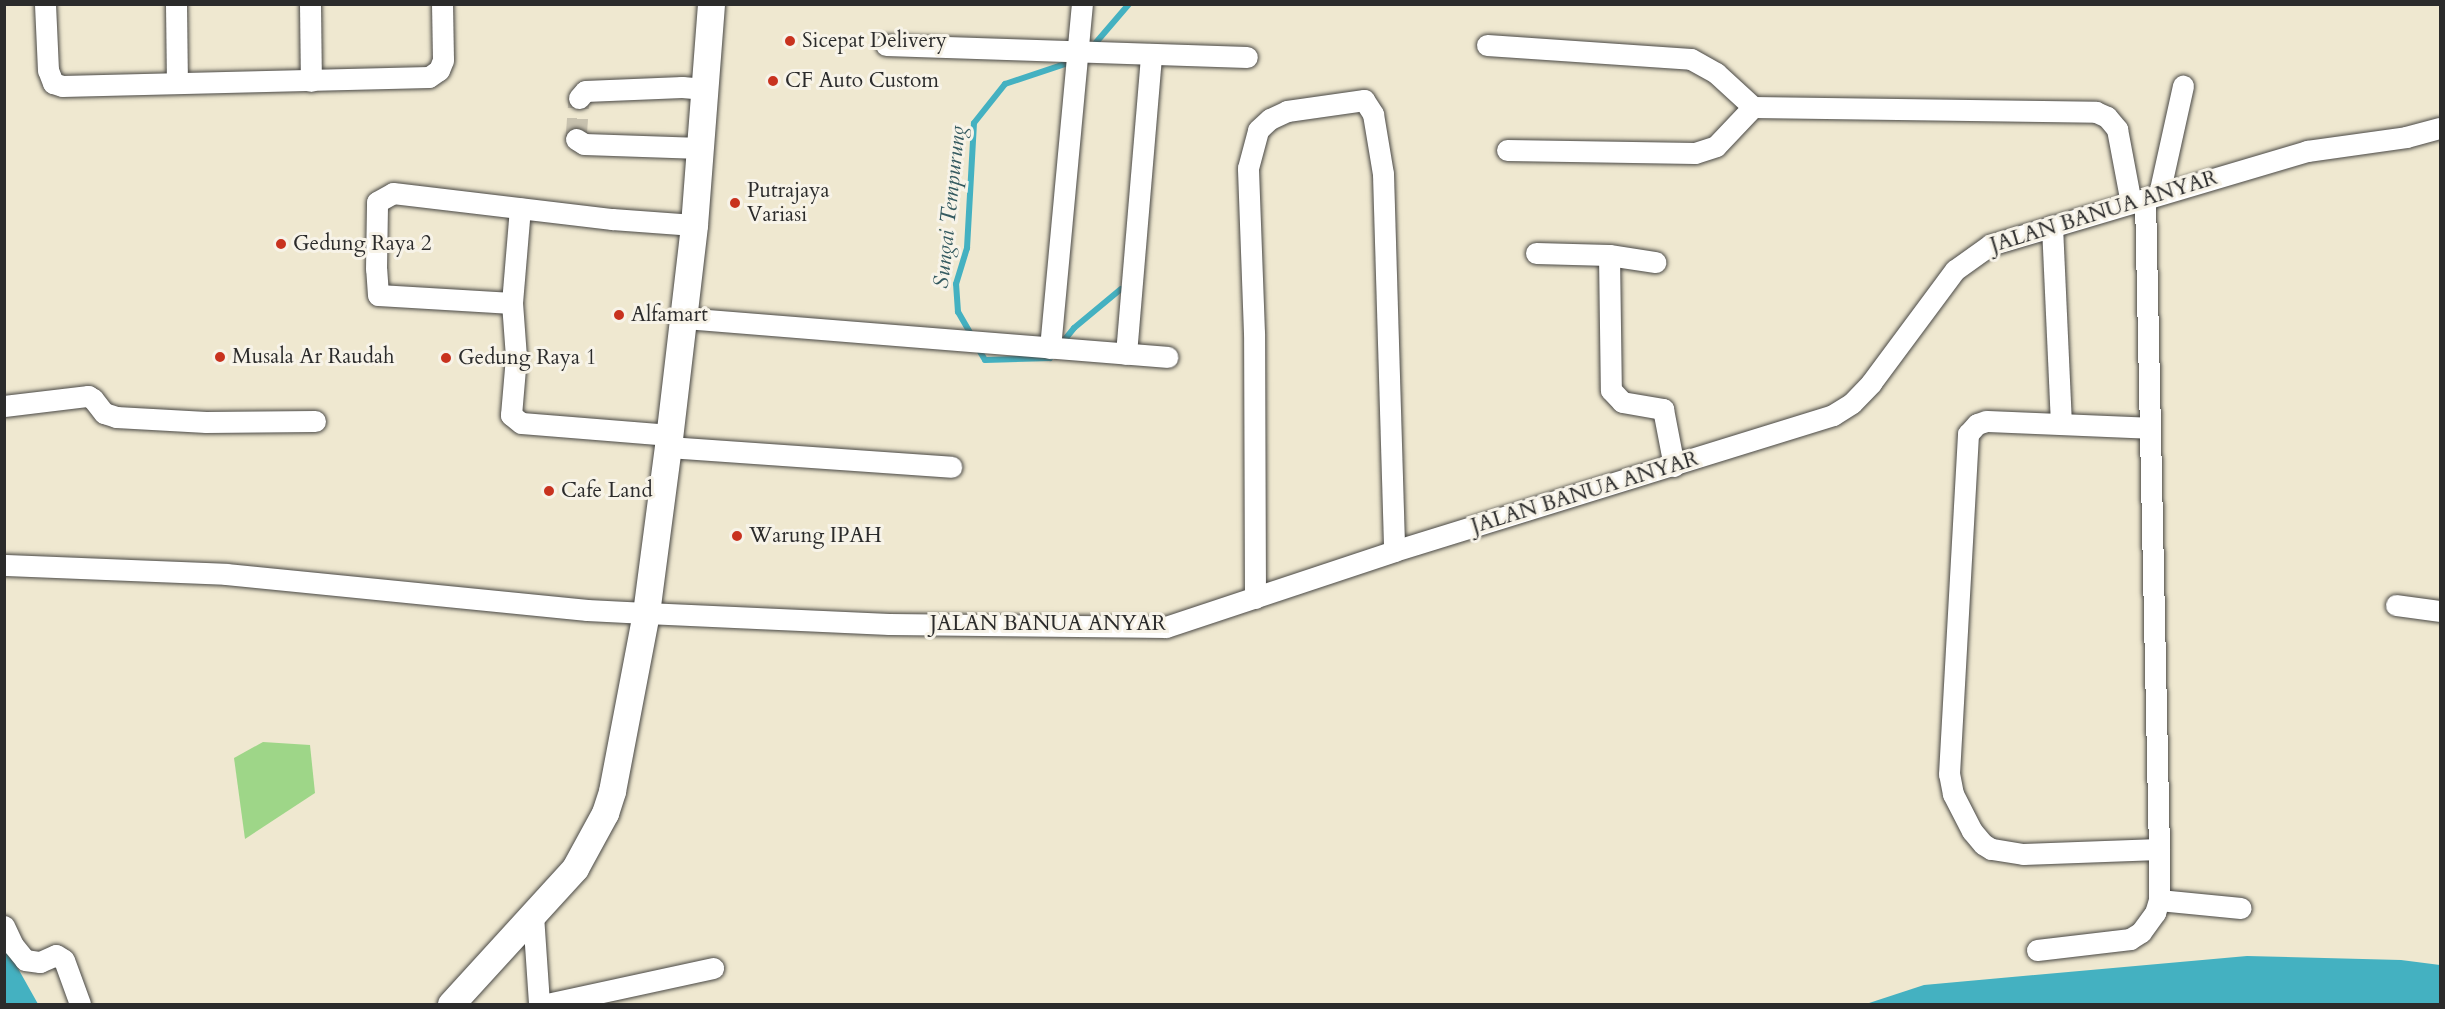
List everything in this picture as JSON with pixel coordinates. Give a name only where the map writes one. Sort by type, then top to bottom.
[{"type":"main road","points":[[451,1005],[575,868],[605,813],[631,700],[646,614],[669,441],[694,225],[711,4]]},
{"type":"street","points":[[45,4],[48,70],[54,83],[62,86],[429,76],[436,74],[443,60],[442,4]]},
{"type":"street","points":[[176,4],[177,83]]},
{"type":"street","points":[[310,4],[311,81]]},
{"type":"street","points":[[1050,348],[1082,4]]},
{"type":"street","points":[[886,45],[1247,57]]},
{"type":"street","points":[[1488,45],[1691,59],[1716,73],[1753,107],[2096,112],[2107,117],[2117,129],[2145,199]]},
{"type":"street","points":[[1126,354],[1150,54]]},
{"type":"street","points":[[2037,950],[2130,939],[2149,923],[2159,900],[2145,199],[2183,86]]},
{"type":"street","points":[[579,98],[585,91],[681,87],[705,89]]},
{"type":"street","points":[[1255,598],[1254,333],[1248,168],[1258,130],[1270,119],[1287,111],[1364,100],[1373,114],[1383,174],[1394,551]]},
{"type":"street","points":[[1507,150],[1695,153],[1716,146],[1753,107]]},
{"type":"street","name":"JALAN BANUA ANYAR","points":[[4,565],[226,574],[646,614],[889,624],[1147,629],[1189,621],[1394,551],[1833,415],[1852,403],[1870,383],[1955,270],[1990,244],[2307,151],[2406,137],[2440,128]]},
{"type":"street","points":[[576,139],[585,144],[701,148]]},
{"type":"street","points":[[512,303],[378,295],[377,202],[393,193],[612,219],[694,225]]},
{"type":"street","points":[[520,208],[512,303],[516,357],[511,415],[521,423],[669,441],[951,468]]},
{"type":"street","points":[[2052,226],[2061,423]]},
{"type":"street","points":[[1536,253],[1609,255],[1655,262]]},
{"type":"street","points":[[1609,255],[1611,390],[1622,402],[1663,409],[1674,466]]},
{"type":"street","points":[[683,318],[1167,357]]},
{"type":"street","points":[[4,406],[88,396],[104,413],[116,417],[206,422],[315,421]]},
{"type":"street","points":[[2150,429],[1986,421],[1977,424],[1968,434],[1949,765],[1950,784],[1958,805],[1972,831],[1983,844],[1991,849],[2023,854],[2159,849]]},
{"type":"street","points":[[2396,605],[2440,611]]},
{"type":"street","points":[[2159,900],[2241,908]]},
{"type":"street","points":[[533,915],[539,1005]]},
{"type":"street","points":[[4,926],[13,945],[25,960],[40,962],[56,955],[64,960],[80,1005]]},
{"type":"street","points":[[547,1005],[713,968]]},
{"type":"green space","points":[[263,742],[310,745],[315,793],[245,839],[234,758]]},
{"type":"water","points":[[4,943],[15,963],[38,1004],[5,1004]]},
{"type":"water","points":[[2247,956],[2401,960],[2440,965],[2440,1004],[1866,1004],[1924,985]]},
{"type":"waterway","name":"Sungai Tempurung","points":[[1093,46],[1129,4]]},
{"type":"waterway","name":"Sungai Tempurung","points":[[972,336],[958,312],[956,284],[967,248],[974,123],[1005,84],[1074,61]]},
{"type":"waterway","name":"Sungai Tempurung","points":[[1062,343],[1074,328],[1121,289]]},
{"type":"waterway","name":"Sungai Tempurung","points":[[976,345],[985,360],[1050,358],[1054,353]]},
{"type":"tunnel","points":[[576,139],[579,98]]},
{"type":"place","name":"Sicepat Delivery","points":[[790,41]]},
{"type":"place","name":"CF Auto Custom","points":[[773,81]]},
{"type":"place","name":"Putrajaya Variasi","points":[[735,203]]},
{"type":"place","name":"Gedung Raya 2","points":[[281,244]]},
{"type":"place","name":"Alfamart","points":[[619,315]]},
{"type":"place","name":"Musala Ar Raudah","points":[[220,357]]},
{"type":"place","name":"Gedung Raya 1","points":[[446,358]]},
{"type":"place","name":"Cafe Land","points":[[549,491]]},
{"type":"place","name":"Warung IPAH","points":[[737,536]]}]
